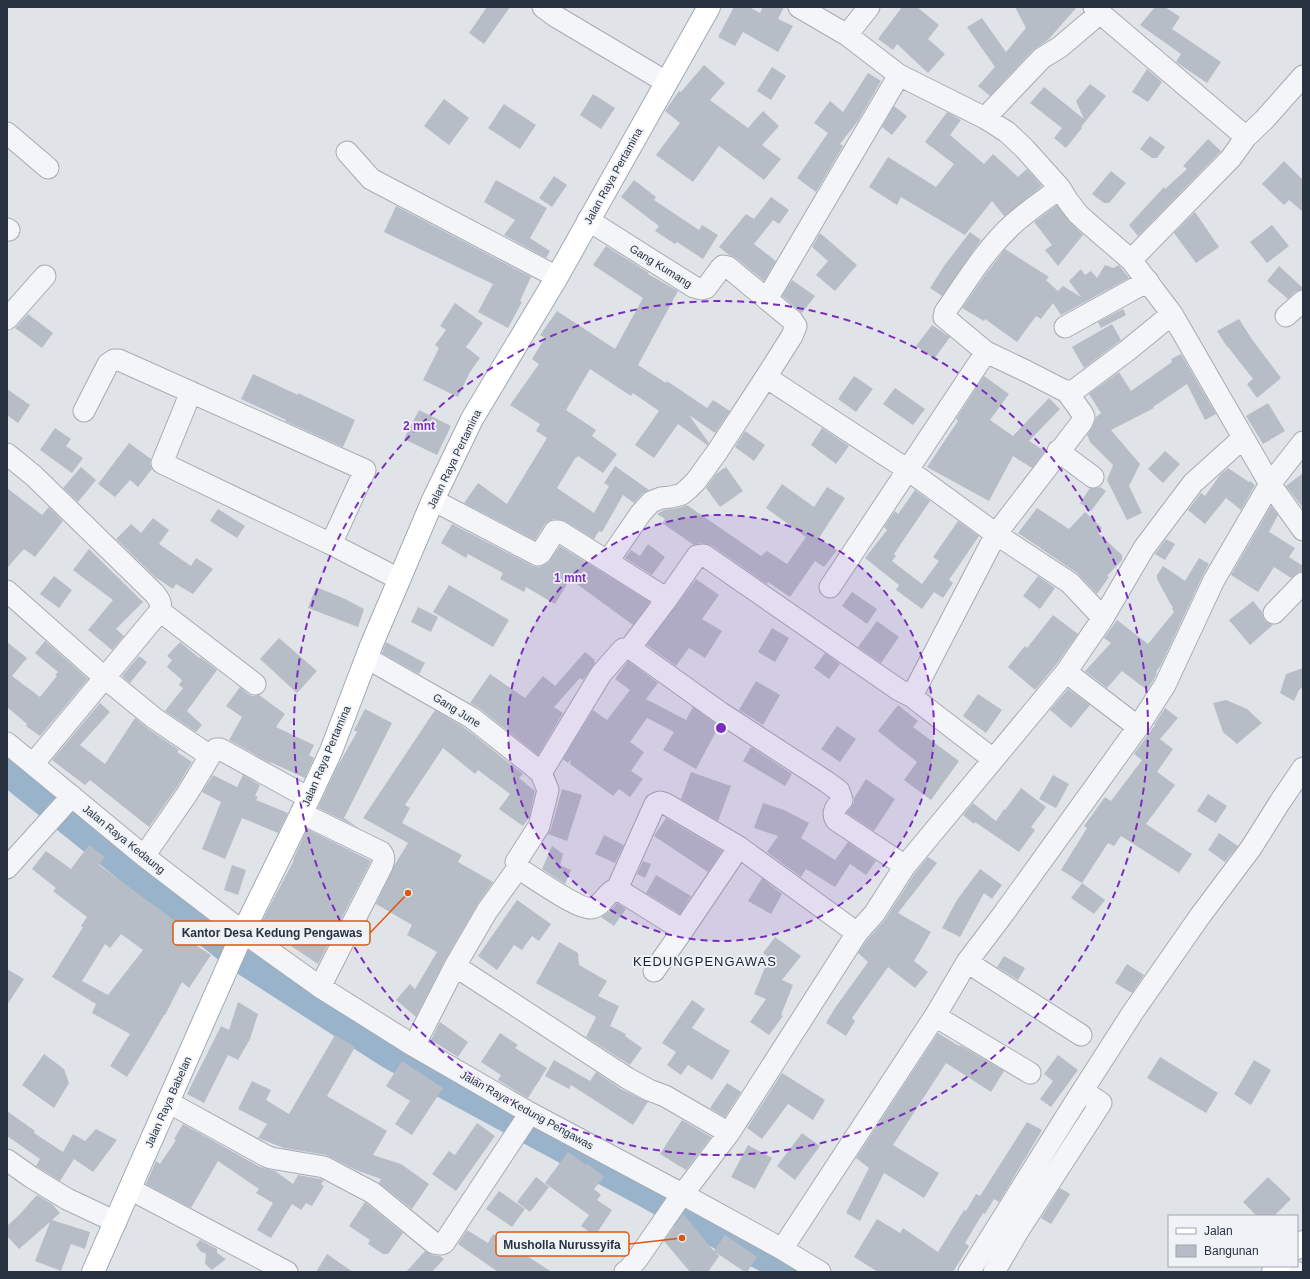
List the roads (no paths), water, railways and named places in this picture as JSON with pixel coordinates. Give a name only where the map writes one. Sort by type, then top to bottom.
[{"type":"main road","name":"Jalan Raya Pertamina","points":[[237,944],[331,750],[399,579],[433,500],[472,419],[557,277],[709,7]]},
{"type":"main road","name":"Jalan Raya Babelan","points":[[93,1272],[237,944]]},
{"type":"street","points":[[543,7],[555,16],[666,82]]},
{"type":"street","points":[[798,7],[847,35],[899,75],[985,118],[1007,132],[1024,148],[1060,188],[1078,214],[1132,260],[1148,281],[1172,314],[1270,484],[1303,530]]},
{"type":"street","points":[[847,35],[869,7]]},
{"type":"street","points":[[985,118],[1042,58],[1060,47],[1097,10],[1246,137]]},
{"type":"street","points":[[608,561],[651,502],[682,494],[696,481],[717,452],[792,336],[796,326],[792,320],[767,298],[899,75]]},
{"type":"street","points":[[1132,260],[1231,158],[1246,137],[1264,120],[1303,76]]},
{"type":"street","points":[[7,134],[48,168]]},
{"type":"street","points":[[347,152],[371,179],[557,277]]},
{"type":"street","points":[[911,696],[996,534],[1058,451],[1082,422],[1084,416],[1067,392],[986,352],[944,317],[945,312],[1000,237],[1024,214],[1060,188]]},
{"type":"street","name":"Gang Kumang","points":[[588,220],[694,287],[706,288],[723,266],[728,267],[767,298]]},
{"type":"street","points":[[7,319],[45,276]]},
{"type":"street","points":[[1065,328],[1148,281]]},
{"type":"street","points":[[1286,316],[1303,302]]},
{"type":"street","points":[[1067,392],[1072,392],[1092,378],[1172,314]]},
{"type":"street","points":[[830,587],[986,352]]},
{"type":"street","points":[[84,411],[108,364],[114,360],[122,361],[365,470],[331,544]]},
{"type":"street","points":[[766,377],[908,470],[996,534],[1070,583],[1103,618]]},
{"type":"street","points":[[191,392],[162,463],[331,544],[399,579]]},
{"type":"street","points":[[625,1272],[638,1258],[675,1204],[729,1133],[857,933],[874,914],[905,866],[1066,672],[1103,618],[1144,548],[1193,483],[1243,438]]},
{"type":"street","points":[[782,1249],[935,1016],[967,962],[1018,894],[1138,727],[1165,684],[1214,580],[1270,484],[1303,442]]},
{"type":"street","points":[[1058,451],[1093,477]]},
{"type":"street","points":[[7,454],[34,476],[154,593],[161,602],[162,606],[160,611],[33,764]]},
{"type":"street","points":[[433,500],[538,555],[541,553],[556,530],[667,599]]},
{"type":"street","points":[[630,648],[697,556],[704,555],[899,690],[911,696],[993,759]]},
{"type":"street","points":[[1274,612],[1303,583]]},
{"type":"street","points":[[7,591],[105,678],[154,718],[210,756]]},
{"type":"street","points":[[160,611],[254,684]]},
{"type":"street","points":[[683,930],[617,889],[612,890],[599,905],[591,908],[585,908],[518,868],[516,862],[539,826],[548,790],[541,773],[601,674],[623,649],[630,648],[721,713],[839,791],[842,800],[834,811],[833,817],[905,866]]},
{"type":"street","name":"Gang June","points":[[367,658],[472,718],[541,773]]},
{"type":"street","points":[[1066,672],[1138,727]]},
{"type":"street","name":"Jalan Raya Kedaung","points":[[7,743],[33,764],[64,805],[144,856],[237,944]]},
{"type":"street","points":[[144,856],[216,749],[220,749],[305,806],[381,852],[384,855],[382,866],[320,988]]},
{"type":"street","points":[[969,1272],[1012,1222],[1088,1095],[1133,1012],[1200,916],[1251,848],[1303,768]]},
{"type":"street","points":[[617,889],[655,804],[660,802],[666,804],[739,847],[857,933]]},
{"type":"street","points":[[7,868],[64,805]]},
{"type":"street","points":[[654,971],[739,847]]},
{"type":"street","points":[[414,1046],[455,966],[487,911],[518,868]]},
{"type":"street","name":"Jalan Raya Kedung Pengawas","points":[[237,944],[320,988],[414,1046],[524,1122],[675,1204],[782,1249],[820,1272]]},
{"type":"street","points":[[967,962],[1081,1035]]},
{"type":"street","points":[[455,966],[627,1078],[649,1090],[665,1096],[729,1133]]},
{"type":"street","points":[[935,1016],[1030,1073]]},
{"type":"street","points":[[168,1102],[266,1156],[319,1165],[361,1186],[373,1193],[434,1243],[438,1244],[444,1243],[524,1122]]},
{"type":"street","points":[[7,1160],[67,1199],[116,1222]]},
{"type":"street","points":[[130,1189],[287,1272]]},
{"type":"street","points":[[994,1272],[1012,1222]]},
{"type":"street","points":[[1282,1267],[1296,1272]]},
{"type":"waterway","points":[[7,769],[238,955],[392,1054],[647,1192],[723,1235],[798,1272]]},
{"type":"place","name":"Kantor Desa Kedung Pengawas","points":[[408,893]]},
{"type":"place","name":"Musholla Nurussyifa","points":[[682,1238]]},
{"type":"district","name":"KEDUNGPENGAWAS","points":[[705,961]]}]
